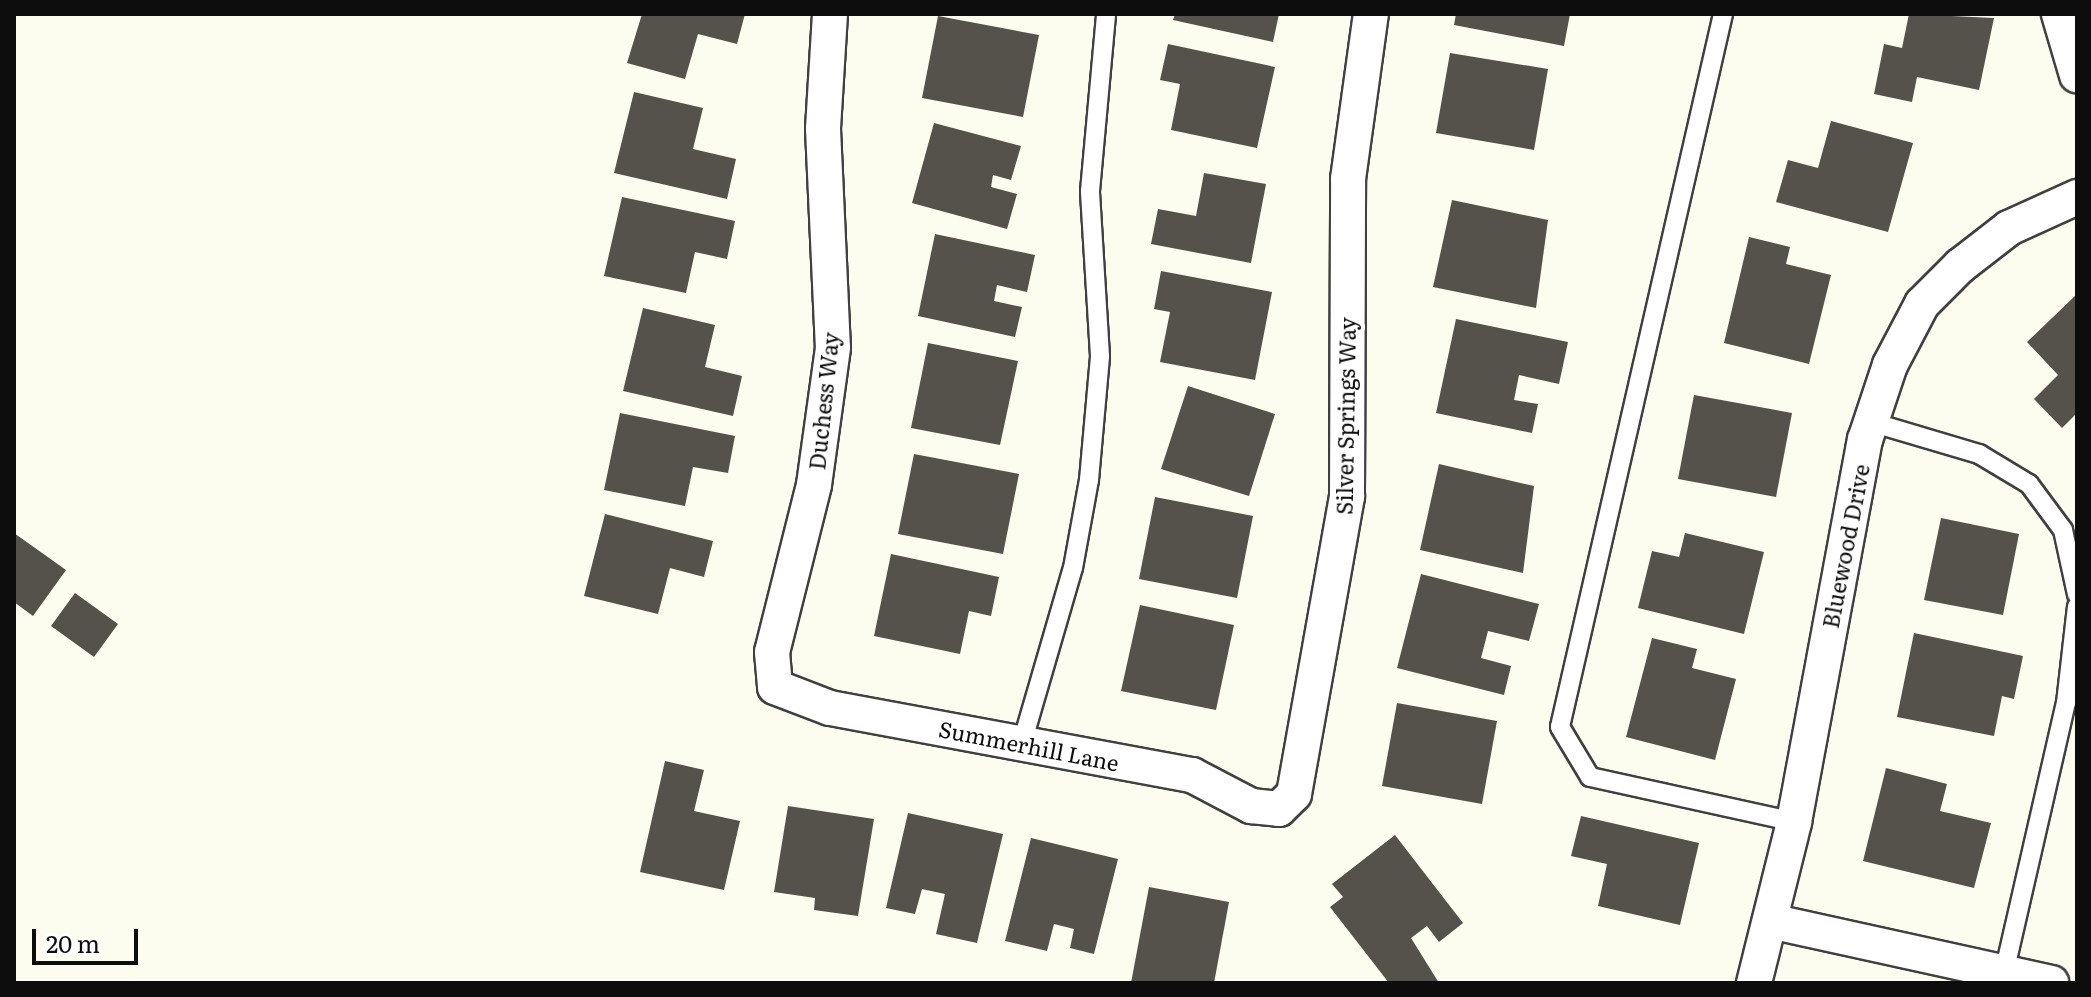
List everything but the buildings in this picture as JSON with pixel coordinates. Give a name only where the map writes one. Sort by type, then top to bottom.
[{"type":"street","name":"Duchess Way","points":[[775,687],[772,652],[814,485],[833,348],[823,129],[830,14]]},
{"type":"street","name":"Silver Springs Way","points":[[1279,809],[1294,794],[1347,497],[1348,179],[1371,14]]},
{"type":"street","points":[[2059,14],[2077,75]]},
{"type":"street","name":"Bluewood Drive","points":[[1754,983],[1794,822],[1871,422],[1922,304],[2009,228],[2077,197]]},
{"type":"street","name":"Summerhill Lane","points":[[775,687],[830,708],[1192,775],[1251,806],[1279,809]]},
{"type":"street","points":[[1770,921],[2051,983]]},
{"type":"lane","points":[[1022,743],[1073,568],[1090,468],[1100,356],[1090,191],[1106,14]]},
{"type":"lane","points":[[1723,14],[1560,727],[1590,777],[1794,822]]},
{"type":"lane","points":[[1871,422],[1979,454],[2029,484],[2063,530],[2077,594]]},
{"type":"lane","points":[[2004,973],[2066,703],[2077,607]]}]
